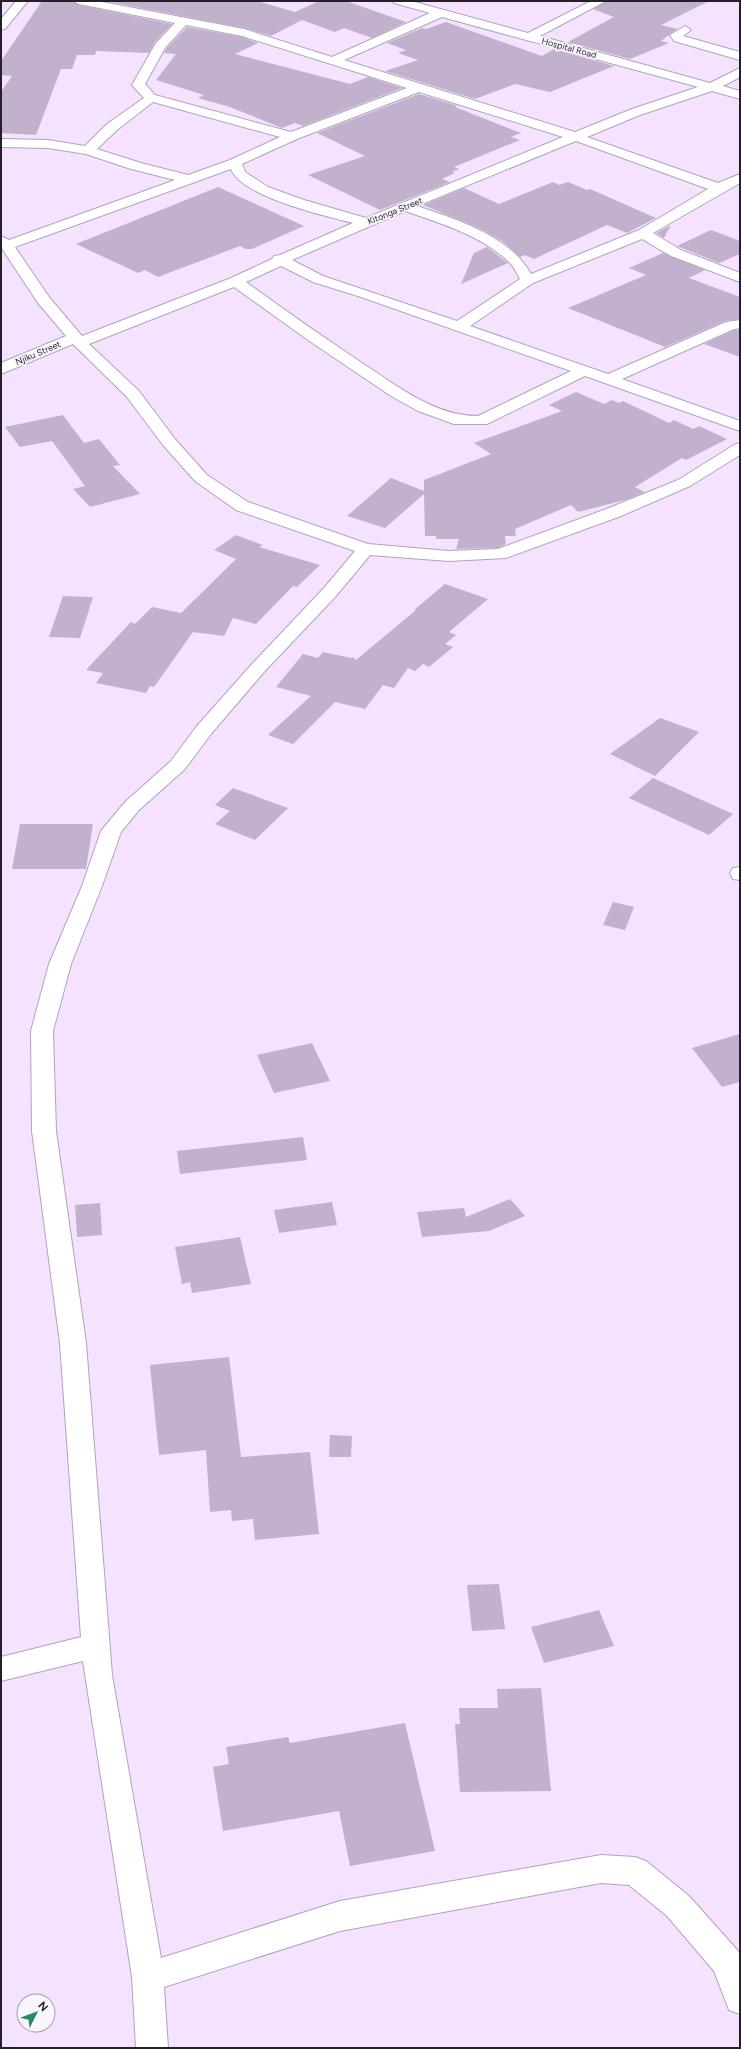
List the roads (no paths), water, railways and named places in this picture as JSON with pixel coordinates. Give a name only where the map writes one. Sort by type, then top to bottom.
[{"type":"street","points":[[1,26],[22,1]]},
{"type":"street","points":[[78,1],[244,33],[576,137],[719,188]]},
{"type":"street","name":"Hospital Road","points":[[398,1],[740,95]]},
{"type":"street","points":[[530,37],[600,1]]},
{"type":"street","points":[[332,61],[441,13]]},
{"type":"street","points":[[184,21],[160,46],[138,85],[151,98],[292,136]]},
{"type":"street","points":[[685,30],[676,35],[678,38],[740,56]]},
{"type":"street","name":"Kitonga Street","points":[[77,340],[236,281],[280,259],[367,222],[636,112],[712,87],[740,72]]},
{"type":"street","points":[[418,88],[292,136],[235,163],[4,243],[43,300],[77,340],[133,394],[169,442],[201,478],[242,506],[366,549],[449,556],[500,554],[615,512],[684,483],[740,448]]},
{"type":"street","points":[[88,150],[112,127],[151,98]]},
{"type":"street","points":[[1,143],[48,144],[88,150],[136,166],[187,179]]},
{"type":"street","points":[[235,163],[240,174],[251,182],[281,196],[322,211],[367,222]]},
{"type":"street","points":[[458,327],[481,310],[528,280],[644,233],[719,188],[740,178]]},
{"type":"street","points":[[405,207],[427,214],[491,243],[516,261],[528,280]]},
{"type":"street","points":[[644,233],[650,240],[668,249],[740,278]]},
{"type":"street","points":[[280,259],[318,279],[366,294],[740,426]]},
{"type":"street","points":[[236,281],[313,337],[397,392],[424,408],[460,421],[481,421],[584,371]]},
{"type":"street","points":[[607,380],[731,325],[740,324]]},
{"type":"street","name":"Njiku Street","points":[[1,369],[77,340]]},
{"type":"street","points":[[152,2048],[148,1977],[98,1675],[73,1343],[44,1131],[42,1031],[60,964],[92,886],[111,831],[132,806],[178,765],[204,730],[258,668],[330,592],[366,549]]},
{"type":"street","points":[[1,1669],[96,1646]]},
{"type":"street","points":[[148,1977],[340,1916],[601,1869],[635,1871],[678,1906],[727,1962],[740,1999]]}]
